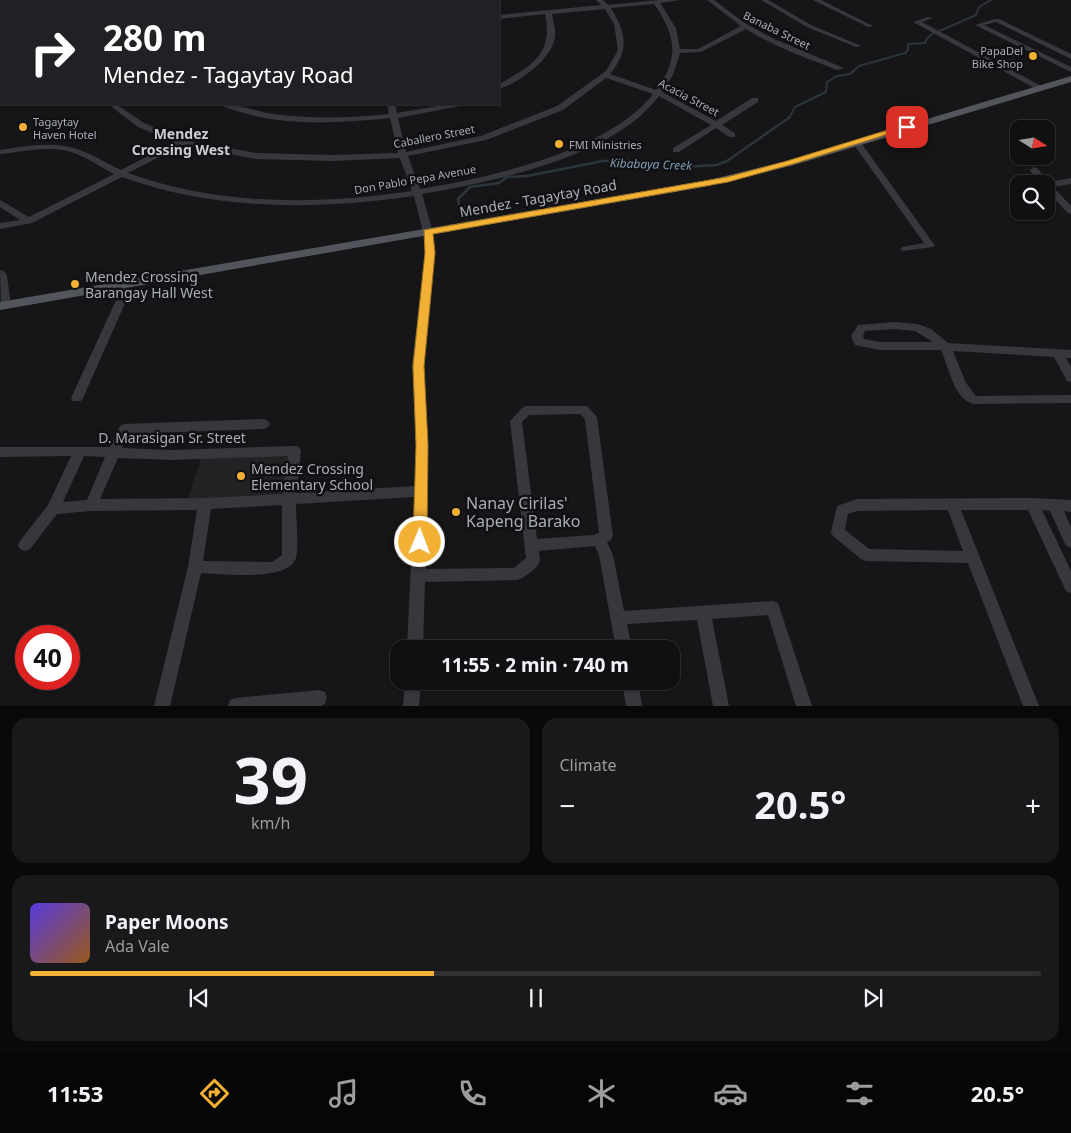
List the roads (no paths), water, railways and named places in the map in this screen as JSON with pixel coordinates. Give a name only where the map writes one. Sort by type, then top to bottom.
[{"type":"main road","name":"Mendez - Tagaytay Road","points":[[3,305],[709,183],[764,170],[1071,79]]},
{"type":"street","name":"Caballero Street","points":[[116,106],[141,125],[182,142],[264,156],[332,158],[403,155],[483,138],[560,108],[605,75],[621,50],[617,24],[607,6],[599,0]]},
{"type":"street","points":[[500,17],[677,0]]},
{"type":"street","name":"Banaba Street","points":[[710,0],[744,27],[785,47],[840,68]]},
{"type":"street","points":[[764,0],[809,26],[858,46]]},
{"type":"street","points":[[816,0],[870,26]]},
{"type":"street","points":[[656,2],[671,23],[678,51],[699,51],[744,27]]},
{"type":"street","points":[[500,86],[527,70],[547,50],[551,40],[548,12]]},
{"type":"street","points":[[930,18],[916,22],[1042,88]]},
{"type":"street","points":[[1071,57],[997,20],[978,25],[1071,70]]},
{"type":"street","name":"Don Pablo Pepa Avenue","points":[[0,152],[64,148],[122,174],[159,185],[201,195],[252,200],[337,202],[417,192],[499,175],[568,153],[611,133],[648,106],[659,92],[676,63],[678,51]]},
{"type":"street","name":"Acacia Street","points":[[605,75],[659,92],[732,135]]},
{"type":"street","points":[[676,150],[755,100]]},
{"type":"street","points":[[227,105],[251,113],[358,119],[395,116],[452,105]]},
{"type":"street","points":[[391,105],[403,155],[417,192],[428,232],[430,253],[418,366],[422,445],[415,640]]},
{"type":"street","points":[[0,226],[29,221],[182,142]]},
{"type":"street","points":[[856,142],[930,245],[905,249]]},
{"type":"street","points":[[1034,170],[1038,175]]},
{"type":"street","points":[[1055,183],[1071,181]]},
{"type":"street","points":[[1055,194],[1071,212]]},
{"type":"street","points":[[0,203],[29,221]]},
{"type":"street","points":[[0,273],[2,276],[3,305]]},
{"type":"street","points":[[77,398],[128,283]]},
{"type":"street","points":[[1071,354],[945,346],[930,344],[869,345],[859,342],[857,336],[862,328],[905,325],[919,328],[945,346],[963,392],[972,400],[1071,400]]},
{"type":"street","points":[[1058,353],[1071,378]]},
{"type":"street","points":[[418,576],[517,574],[533,561],[531,546],[516,420],[526,412],[583,409],[591,417],[606,536],[598,539],[531,546]]},
{"type":"street","points":[[91,505],[124,430],[264,424]]},
{"type":"street","points":[[25,545],[53,509],[80,451]]},
{"type":"street","name":"D. Marasigan Sr. Street","points":[[0,452],[80,451],[115,454],[172,454],[295,451],[289,499]]},
{"type":"street","points":[[53,509],[91,505],[205,504],[421,491]]},
{"type":"street","points":[[195,567],[272,568],[282,564],[289,557],[289,499]]},
{"type":"street","points":[[162,706],[195,567],[205,504]]},
{"type":"street","points":[[952,504],[1031,706]]},
{"type":"street","points":[[1032,504],[1071,586]]},
{"type":"street","points":[[973,558],[866,555],[838,532],[842,510],[857,505],[1032,504],[1071,506]]},
{"type":"street","points":[[1054,505],[1071,542]]},
{"type":"street","points":[[598,539],[606,555],[622,640]]},
{"type":"street","points":[[618,618],[773,608],[804,706]]},
{"type":"street","points":[[703,613],[721,706]]},
{"type":"street","points":[[411,706],[412,690]]},
{"type":"street","points":[[631,690],[634,706]]},
{"type":"street","points":[[236,706],[319,698]]},
{"type":"waterway","name":"Kibabaya Creek","points":[[937,32],[976,15],[979,7],[991,0]]},
{"type":"waterway","name":"Kibabaya Creek","points":[[789,118],[795,107],[826,92],[827,82],[837,76],[850,74],[859,66],[905,53],[908,50],[908,44],[925,43],[927,38],[934,33]]},
{"type":"waterway","name":"Kibabaya Creek","points":[[466,207],[459,206],[458,199],[470,187],[499,183],[507,177],[527,176],[603,161],[633,160],[683,167],[716,165],[727,161],[789,118]]},
{"type":"place","name":"PapaDel Bike Shop","points":[[1033,56]]},
{"type":"place","name":"Tagaytay Haven Hotel","points":[[23,127]]},
{"type":"place","name":"FMI Ministries","points":[[559,144]]},
{"type":"place","name":"Mendez Crossing Barangay Hall West","points":[[75,284]]},
{"type":"place","name":"Mendez Crossing Elementary School","points":[[241,476]]},
{"type":"place","name":"Nanay Cirilas' Kapeng Barako","points":[[456,512]]},
{"type":"district","name":"Mendez Crossing West","points":[[181,142]]}]
